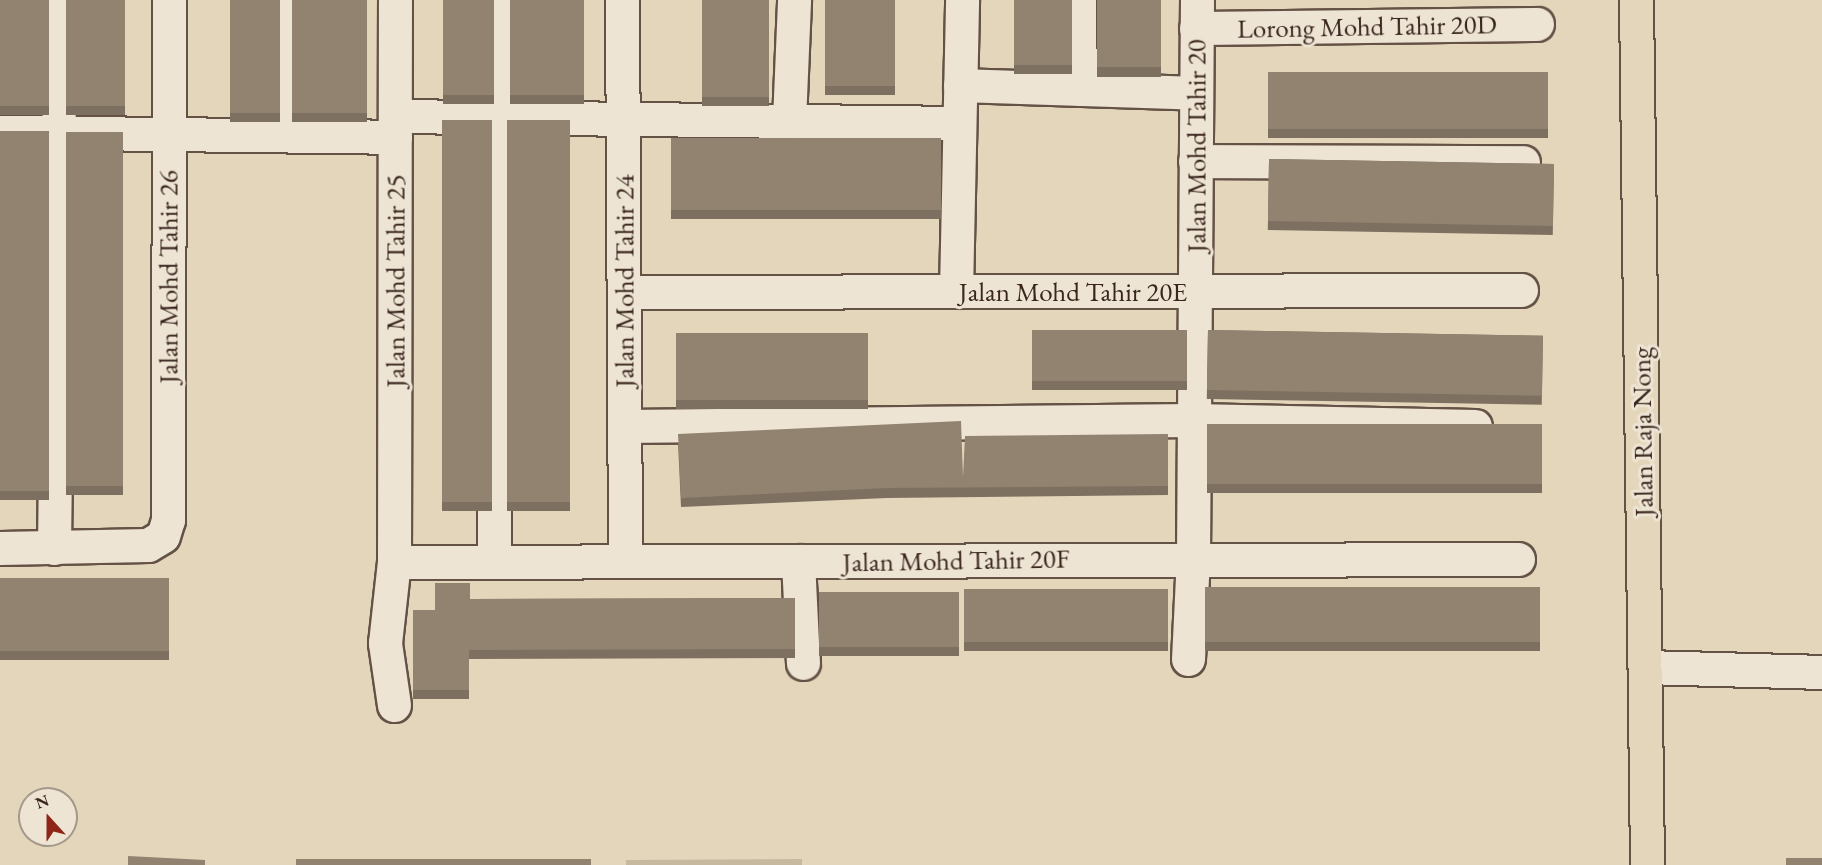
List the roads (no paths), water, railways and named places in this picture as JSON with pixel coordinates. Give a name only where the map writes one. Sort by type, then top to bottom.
[{"type":"main road","name":"Jalan Raja Nong","points":[[1636,0],[1647,865]]},
{"type":"street","points":[[0,548],[54,549],[59,134],[57,0]]},
{"type":"street","name":"Jalan Mohd Tahir 26","points":[[54,549],[148,545],[163,536],[168,520],[169,0]]},
{"type":"street","points":[[285,0],[286,135]]},
{"type":"street","name":"Jalan Mohd Tahir 25","points":[[394,705],[385,643],[394,562],[395,0]]},
{"type":"street","points":[[494,562],[496,0]]},
{"type":"street","name":"Jalan Mohd Tahir 24","points":[[622,0],[626,561]]},
{"type":"street","points":[[789,121],[794,0]]},
{"type":"street","points":[[956,291],[962,0]]},
{"type":"street","points":[[1079,0],[1080,89]]},
{"type":"street","name":"Lorong Mohd Tahir 20D","points":[[1196,14],[1537,24]]},
{"type":"street","name":"Jalan Mohd Tahir 20","points":[[1188,659],[1193,558],[1196,14]]},
{"type":"street","points":[[960,85],[1196,93]]},
{"type":"street","points":[[0,132],[286,135],[496,117],[959,123]]},
{"type":"street","points":[[1196,161],[1523,162]]},
{"type":"street","name":"Jalan Mohd Tahir 20E","points":[[624,292],[1521,290]]},
{"type":"street","points":[[624,426],[1194,420],[1505,426]]},
{"type":"street","name":"Jalan Mohd Tahir 20F","points":[[394,562],[1193,558],[1518,559]]},
{"type":"street","points":[[798,561],[803,663]]},
{"type":"street","points":[[1645,667],[1822,672]]}]
